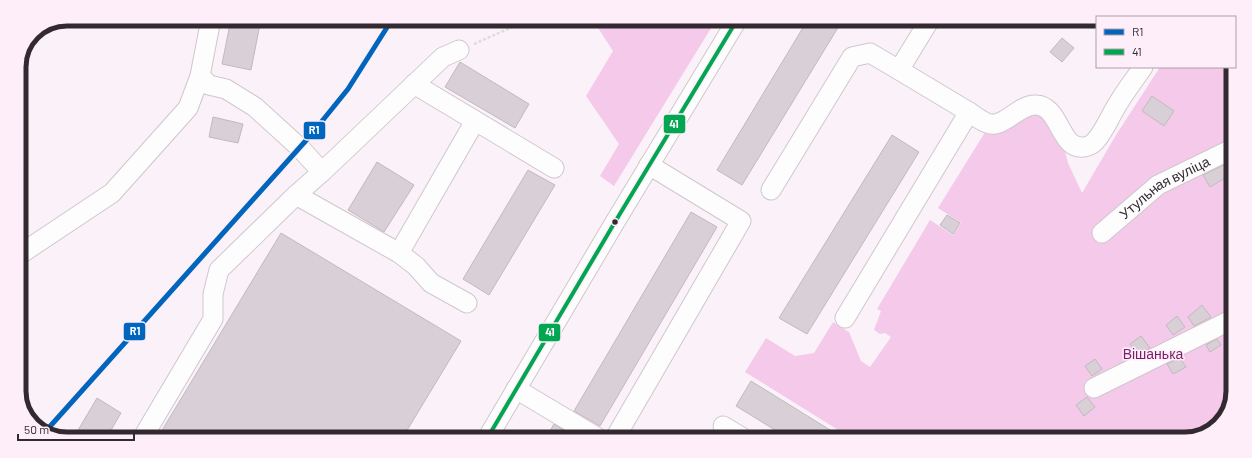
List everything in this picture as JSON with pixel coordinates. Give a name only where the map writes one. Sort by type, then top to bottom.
[{"type":"street","points":[[26,250],[112,193],[188,108],[200,76],[210,26]]},
{"type":"street","points":[[491,432],[649,165],[733,26]]},
{"type":"street","points":[[899,70],[926,26]]},
{"type":"street","points":[[146,432],[213,319],[213,294],[219,270],[296,195],[443,57],[459,50]]},
{"type":"street","points":[[771,190],[852,57],[870,53],[988,124],[996,124],[1006,120],[1019,110],[1034,105],[1043,105],[1051,111],[1067,140],[1073,146],[1081,148],[1090,146],[1097,139],[1141,68]]},
{"type":"street","points":[[200,76],[210,85],[226,89],[255,107],[300,148],[322,172]]},
{"type":"street","points":[[414,84],[554,168]]},
{"type":"street","points":[[845,318],[969,112]]},
{"type":"street","points":[[399,253],[475,121]]},
{"type":"street","name":"Утульная вуліца","points":[[1102,233],[1158,185],[1226,152]]},
{"type":"street","points":[[618,432],[741,221],[649,165]]},
{"type":"street","points":[[296,195],[399,253],[416,266],[431,283],[468,303]]},
{"type":"street","points":[[1094,388],[1226,322]]},
{"type":"street","points":[[516,389],[588,432]]},
{"type":"street","points":[[723,426],[733,432]]},
{"type":"path","points":[[459,50],[514,26]]},
{"type":"green space","points":[[597,26],[712,26],[614,186],[600,176],[619,144],[586,96],[613,51]]},
{"type":"green space","name":"Вішанька","points":[[1159,68],[1226,68],[1226,391],[1222,409],[1218,416],[1208,425],[1191,432],[841,432],[745,372],[766,338],[795,356],[814,353],[833,322],[849,332],[861,361],[870,367],[891,337],[885,333],[880,334],[874,330],[881,311],[877,309],[930,220],[953,235],[961,223],[938,208],[987,129],[1041,110],[1063,143],[1068,163],[1082,193],[1116,135]]},
{"type":"building","points":[[230,26],[260,26],[251,70],[222,64]]},
{"type":"building","points":[[804,26],[839,26],[742,185],[717,170]]},
{"type":"building","points":[[1062,38],[1074,48],[1062,62],[1050,52]]},
{"type":"building","points":[[460,62],[529,104],[515,128],[445,87]]},
{"type":"building","points":[[1152,96],[1174,111],[1164,126],[1142,111]]},
{"type":"building","points":[[213,117],[243,124],[238,143],[209,137]]},
{"type":"building","points":[[892,135],[919,152],[807,334],[779,318]]},
{"type":"building","points":[[377,162],[414,185],[384,232],[348,210]]},
{"type":"building","points":[[1226,164],[1226,178],[1210,187],[1203,175]]},
{"type":"building","points":[[528,170],[555,185],[489,295],[463,279]]},
{"type":"building","points":[[691,212],[717,227],[600,426],[574,411]]},
{"type":"building","points":[[947,215],[960,223],[953,234],[940,225]]},
{"type":"building","points":[[281,233],[461,341],[406,432],[161,432]]},
{"type":"building","points":[[1202,305],[1211,317],[1194,326],[1188,317]]},
{"type":"building","points":[[1177,316],[1185,327],[1173,335],[1166,325]]},
{"type":"building","points":[[1141,336],[1150,348],[1138,354],[1130,344]]},
{"type":"building","points":[[1217,339],[1221,345],[1210,352],[1206,345]]},
{"type":"building","points":[[1180,358],[1186,367],[1173,374],[1167,364]]},
{"type":"building","points":[[1095,359],[1102,369],[1092,376],[1085,366]]},
{"type":"building","points":[[751,381],[833,432],[778,432],[736,406]]},
{"type":"building","points":[[1087,397],[1095,407],[1084,416],[1076,405]]},
{"type":"building","points":[[97,398],[121,413],[110,432],[77,432]]},
{"type":"building","points":[[554,424],[567,432],[549,432]]},
{"type":"transit line","name":"R1","points":[[49,428],[310,136],[348,89],[388,26]]},
{"type":"transit line","name":"41","points":[[491,432],[733,26]]}]
